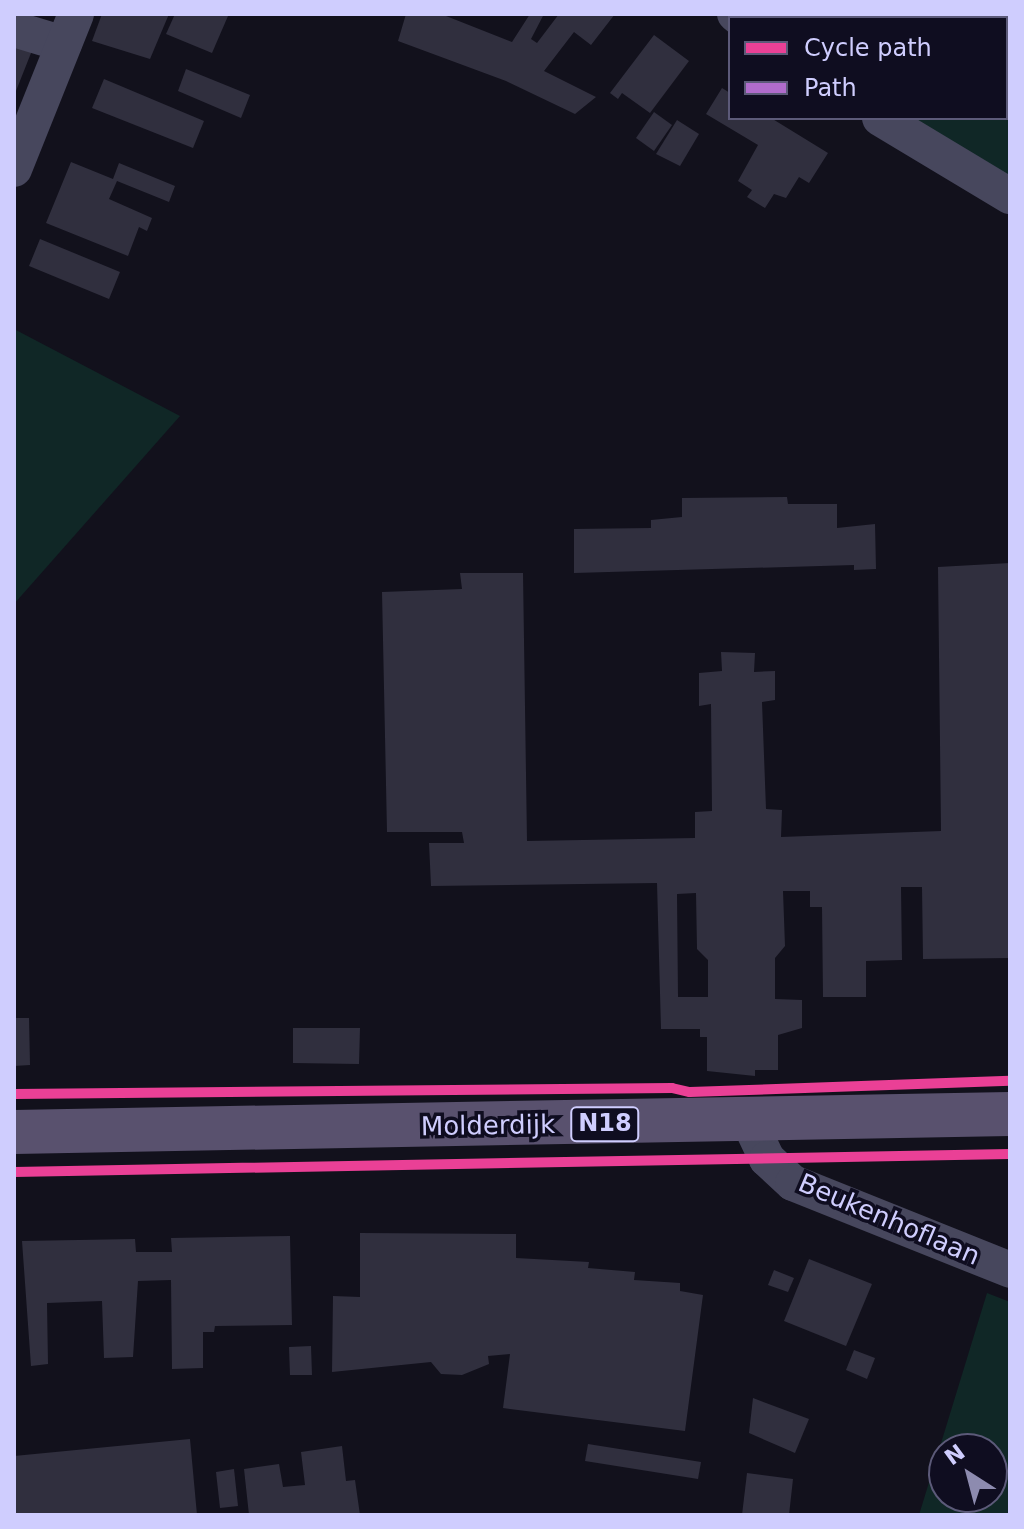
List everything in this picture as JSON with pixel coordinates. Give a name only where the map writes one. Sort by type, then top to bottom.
[{"type":"main road","name":"Molderdijk","points":[[14,1132],[1010,1114]]},
{"type":"street","points":[[14,29],[70,29],[14,169]]},
{"type":"street","points":[[883,120],[1010,196]]},
{"type":"street","name":"Beukenhoflaan","points":[[749,1121],[767,1159],[793,1183],[1010,1270]]},
{"type":"green space","points":[[1010,14],[1010,180],[915,120],[1008,120],[1008,16],[972,16]]},
{"type":"green space","points":[[14,329],[180,416],[14,604]]},
{"type":"green space","points":[[987,1293],[1010,1302],[1010,1515],[919,1515],[928,1486],[928,1513],[1008,1513],[1008,1433],[944,1433]]},
{"type":"building","points":[[102,14],[169,14],[150,59],[92,41]]},
{"type":"building","points":[[175,14],[228,16],[212,53],[166,34]]},
{"type":"building","points":[[406,14],[441,14],[512,42],[530,14],[544,14],[531,39],[537,43],[559,14],[615,14],[591,45],[574,32],[544,71],[596,97],[575,114],[506,81],[398,41]]},
{"type":"building","points":[[654,35],[689,61],[650,113],[622,93],[618,99],[610,93]]},
{"type":"building","points":[[14,41],[33,48],[14,96]]},
{"type":"building","points":[[186,69],[250,95],[241,118],[178,91]]},
{"type":"building","points":[[104,79],[204,121],[193,148],[92,108]]},
{"type":"building","points":[[722,88],[728,92],[728,120],[774,120],[828,153],[809,183],[799,177],[786,198],[774,194],[765,208],[747,197],[752,190],[738,181],[758,145],[706,114]]},
{"type":"building","points":[[654,112],[672,125],[654,151],[636,138]]},
{"type":"building","points":[[677,120],[699,134],[680,166],[656,154]]},
{"type":"building","points":[[71,162],[113,179],[119,163],[175,186],[169,202],[117,181],[109,199],[152,218],[147,231],[139,227],[128,256],[46,223]]},
{"type":"building","points":[[40,239],[120,272],[109,299],[29,266]]},
{"type":"building","points":[[787,497],[788,504],[837,504],[837,528],[875,524],[876,569],[854,570],[854,565],[574,573],[574,529],[651,528],[651,520],[682,517],[682,498]]},
{"type":"building","points":[[1010,563],[1010,958],[923,959],[922,887],[901,887],[902,960],[866,961],[866,997],[823,997],[822,907],[810,907],[810,891],[783,891],[785,946],[775,958],[775,999],[802,1000],[802,1028],[778,1035],[778,1070],[755,1070],[755,1076],[707,1071],[707,1037],[700,1037],[700,1029],[661,1029],[657,883],[431,886],[429,843],[464,843],[462,832],[387,832],[382,592],[462,589],[460,573],[523,573],[527,841],[695,838],[695,812],[712,811],[711,704],[699,706],[699,673],[722,671],[721,652],[755,653],[754,672],[775,671],[775,700],[762,702],[766,809],[782,810],[781,837],[941,831],[938,567]],"holes":[[[696,893],[697,949],[708,960],[708,997],[678,997],[677,894]]]},
{"type":"building","points":[[14,1018],[29,1018],[30,1065],[14,1066]]},
{"type":"building","points":[[293,1028],[360,1028],[359,1064],[293,1063]]},
{"type":"building","points":[[360,1233],[516,1234],[516,1258],[589,1262],[588,1268],[635,1272],[634,1280],[680,1283],[680,1291],[703,1295],[685,1431],[503,1408],[510,1354],[488,1356],[489,1364],[462,1375],[441,1374],[431,1362],[332,1372],[333,1296],[360,1297]]},
{"type":"building","points":[[290,1236],[292,1325],[215,1326],[214,1332],[203,1332],[203,1368],[172,1369],[171,1280],[138,1281],[133,1357],[104,1358],[102,1301],[47,1303],[48,1364],[31,1366],[22,1241],[135,1239],[136,1252],[172,1252],[171,1238]]},
{"type":"building","points":[[809,1259],[872,1284],[846,1346],[784,1321]]},
{"type":"building","points":[[774,1270],[794,1278],[788,1292],[768,1285]]},
{"type":"building","points":[[311,1346],[312,1375],[290,1375],[289,1347]]},
{"type":"building","points":[[854,1350],[875,1358],[867,1379],[846,1370]]},
{"type":"building","points":[[753,1398],[809,1419],[795,1453],[749,1433]]},
{"type":"building","points":[[190,1439],[197,1515],[14,1515],[14,1456]]},
{"type":"building","points":[[588,1444],[701,1462],[698,1479],[585,1461]]},
{"type":"building","points":[[342,1446],[346,1481],[355,1480],[360,1515],[249,1515],[244,1469],[279,1464],[283,1487],[305,1485],[301,1452]]},
{"type":"building","points":[[234,1469],[238,1506],[220,1508],[216,1472]]},
{"type":"building","points":[[747,1473],[793,1479],[789,1515],[742,1515]]},
{"type":"cycle path","points":[[14,1094],[672,1088],[690,1092],[1010,1081]]},
{"type":"cycle path","points":[[14,1172],[1010,1154]]}]
